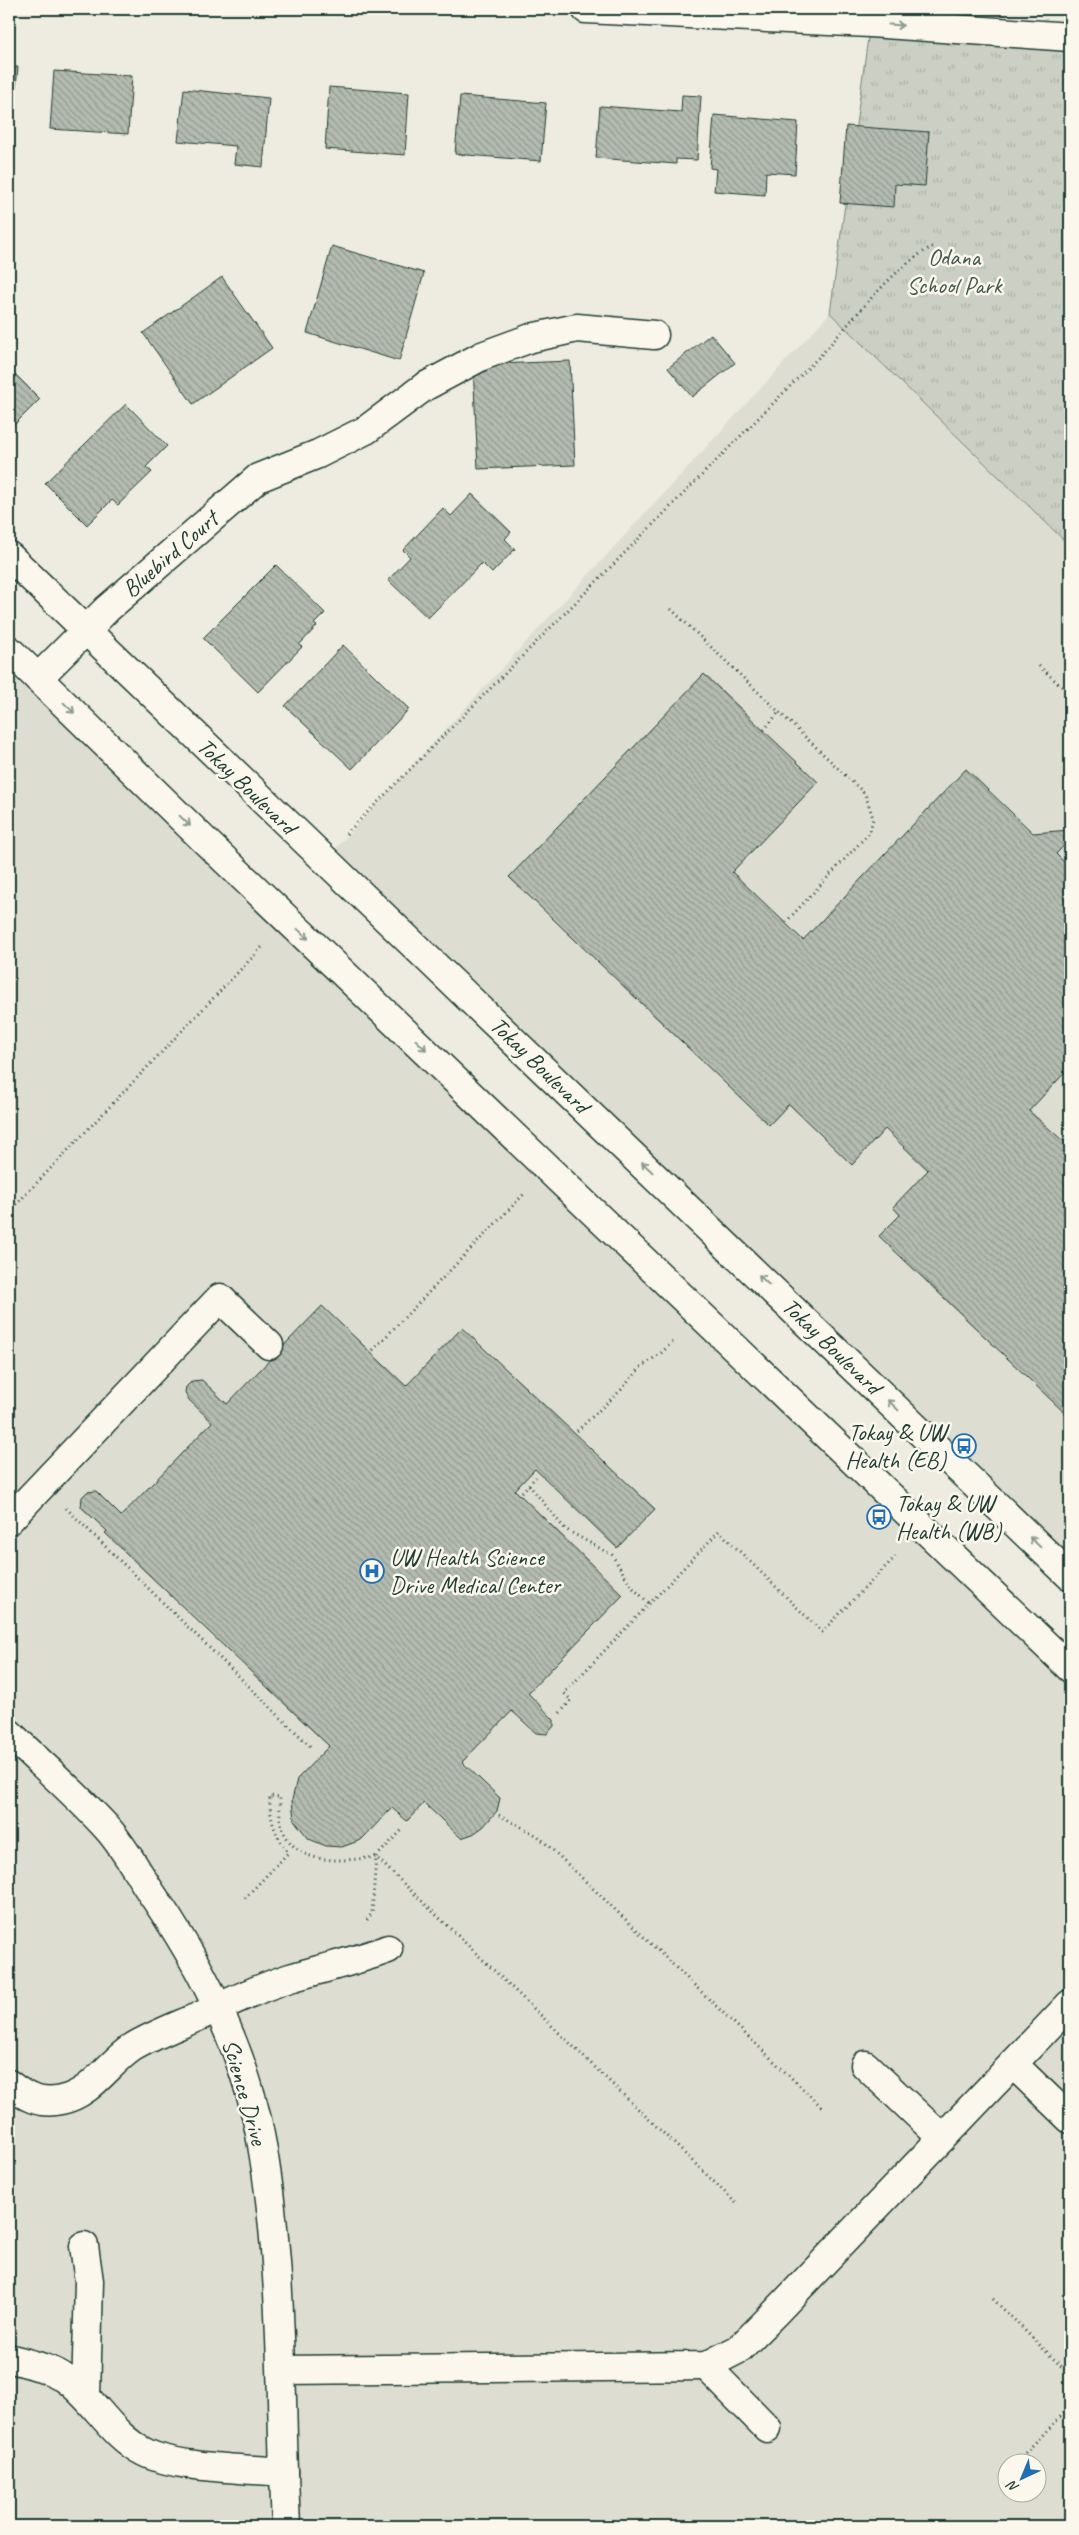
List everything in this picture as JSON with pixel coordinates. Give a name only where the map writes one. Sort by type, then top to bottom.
[{"type":"street","points":[[586,9],[870,23],[1070,37]]},
{"type":"street","name":"Bluebird Court","points":[[38,678],[85,630],[258,478],[318,454],[366,430],[424,387],[482,356],[531,338],[577,328],[654,336]]},
{"type":"street","name":"Tokay Boulevard","points":[[9,556],[1070,1576]]},
{"type":"street","points":[[9,650],[202,838],[1070,1668]]},
{"type":"street","points":[[9,1520],[220,1298],[269,1344]]},
{"type":"street","name":"Science Drive","points":[[9,1733],[108,1829],[188,1947],[219,2008],[244,2074],[262,2143],[276,2252],[282,2370],[286,2526]]},
{"type":"street","points":[[9,2084],[23,2095],[40,2102],[75,2096],[90,2086],[132,2048],[289,1978],[352,1962],[388,1949]]},
{"type":"street","points":[[282,2370],[706,2366],[745,2343],[1070,2004]]},
{"type":"street","points":[[1013,2064],[1070,2119]]},
{"type":"street","points":[[866,2065],[942,2138]]},
{"type":"street","points":[[84,2246],[89,2281],[86,2396]]},
{"type":"street","points":[[9,2358],[53,2371],[86,2396],[125,2440],[145,2453],[171,2461],[284,2472]]},
{"type":"street","points":[[706,2366],[767,2428]]},
{"type":"path","points":[[344,836],[805,372],[884,288],[920,253],[934,246]]},
{"type":"path","points":[[671,609],[865,794],[873,818],[870,832],[785,923]]},
{"type":"path","points":[[1039,666],[1070,694]]},
{"type":"path","points":[[764,730],[779,712]]},
{"type":"path","points":[[9,1212],[264,944]]},
{"type":"path","points":[[373,1350],[524,1194]]},
{"type":"path","points":[[577,1431],[621,1390],[641,1366],[662,1353],[675,1340]]},
{"type":"path","points":[[522,1492],[536,1477]]},
{"type":"path","points":[[42,1485],[310,1746]]},
{"type":"path","points":[[529,1485],[565,1529],[612,1555],[632,1587],[650,1604]]},
{"type":"path","points":[[560,1713],[571,1700],[564,1693],[719,1531],[822,1632],[898,1554]]},
{"type":"path","points":[[246,1898],[288,1853],[276,1836],[272,1824],[270,1796],[280,1797],[281,1823],[287,1837],[301,1852],[313,1858],[327,1860],[376,1856],[402,1830]]},
{"type":"path","points":[[499,1815],[538,1836],[824,2109]]},
{"type":"path","points":[[366,1921],[372,1913],[376,1856]]},
{"type":"path","points":[[376,1856],[736,2203]]},
{"type":"path","points":[[993,2299],[1070,2375]]},
{"type":"path","points":[[1027,2452],[1070,2407]]},
{"type":"shaded area","points":[[830,313],[1070,546],[1070,1576],[325,860]]},
{"type":"shaded area","points":[[9,650],[1070,1668],[1070,2526],[9,2526]]},
{"type":"green space","name":"Odana School Park","points":[[870,23],[1070,37],[1070,546],[830,313]]},
{"type":"building","points":[[9,67],[18,67],[12,127],[9,127]]},
{"type":"building","points":[[54,71],[132,76],[128,134],[50,129]]},
{"type":"building","points":[[329,87],[409,93],[405,155],[325,149]]},
{"type":"building","points":[[184,89],[269,98],[263,167],[234,164],[236,146],[178,141]]},
{"type":"building","points":[[682,95],[701,96],[697,160],[676,159],[676,164],[596,158],[600,106],[681,112]]},
{"type":"building","points":[[460,96],[546,103],[541,161],[455,154]]},
{"type":"building","points":[[714,115],[798,122],[795,174],[766,172],[765,195],[714,191],[716,169],[710,168]]},
{"type":"building","points":[[846,126],[929,132],[925,186],[895,184],[894,207],[840,203]]},
{"type":"building","points":[[332,246],[424,273],[399,361],[307,333]]},
{"type":"building","points":[[222,277],[272,348],[193,404],[143,333]]},
{"type":"building","points":[[711,334],[735,363],[692,397],[668,368]]},
{"type":"building","points":[[570,361],[575,465],[478,469],[473,365]]},
{"type":"building","points":[[9,368],[40,399],[9,430]]},
{"type":"building","points":[[126,404],[167,446],[146,467],[152,472],[118,505],[112,500],[87,525],[45,483]]},
{"type":"building","points":[[472,494],[511,532],[505,539],[515,549],[492,573],[482,563],[428,618],[388,580],[410,557],[403,550],[443,508],[451,516]]},
{"type":"building","points":[[276,565],[325,613],[314,624],[317,626],[299,645],[302,647],[258,692],[203,638]]},
{"type":"building","points":[[343,645],[409,709],[352,769],[285,706]]},
{"type":"building","points":[[704,674],[818,782],[732,872],[803,940],[966,769],[1033,833],[1070,830],[1070,839],[1056,854],[1070,868],[1070,1067],[1029,1111],[1070,1147],[1070,1235],[1065,1241],[1070,1246],[1070,1418],[879,1236],[900,1215],[893,1207],[928,1170],[885,1129],[852,1165],[789,1104],[769,1125],[509,877]]},
{"type":"building","name":"UW Health Science Drive Medical Center","points":[[322,1306],[406,1386],[462,1328],[655,1509],[617,1548],[535,1469],[515,1490],[623,1595],[528,1693],[554,1720],[554,1726],[547,1734],[536,1733],[512,1711],[462,1762],[500,1798],[497,1811],[483,1827],[473,1834],[461,1838],[424,1803],[407,1821],[392,1808],[361,1840],[342,1847],[326,1846],[309,1839],[294,1820],[292,1800],[297,1779],[329,1746],[105,1533],[107,1531],[81,1507],[82,1497],[87,1492],[96,1491],[121,1516],[212,1422],[189,1400],[185,1392],[186,1387],[192,1381],[202,1380],[227,1404]]},
{"type":"place","name":"Tokay & UW Health (EB)","points":[[964,1446]]},
{"type":"place","name":"Tokay & UW Health (WB)","points":[[879,1517]]},
{"type":"place","name":"UW Health Science Drive Medical Center","points":[[372,1571]]}]
